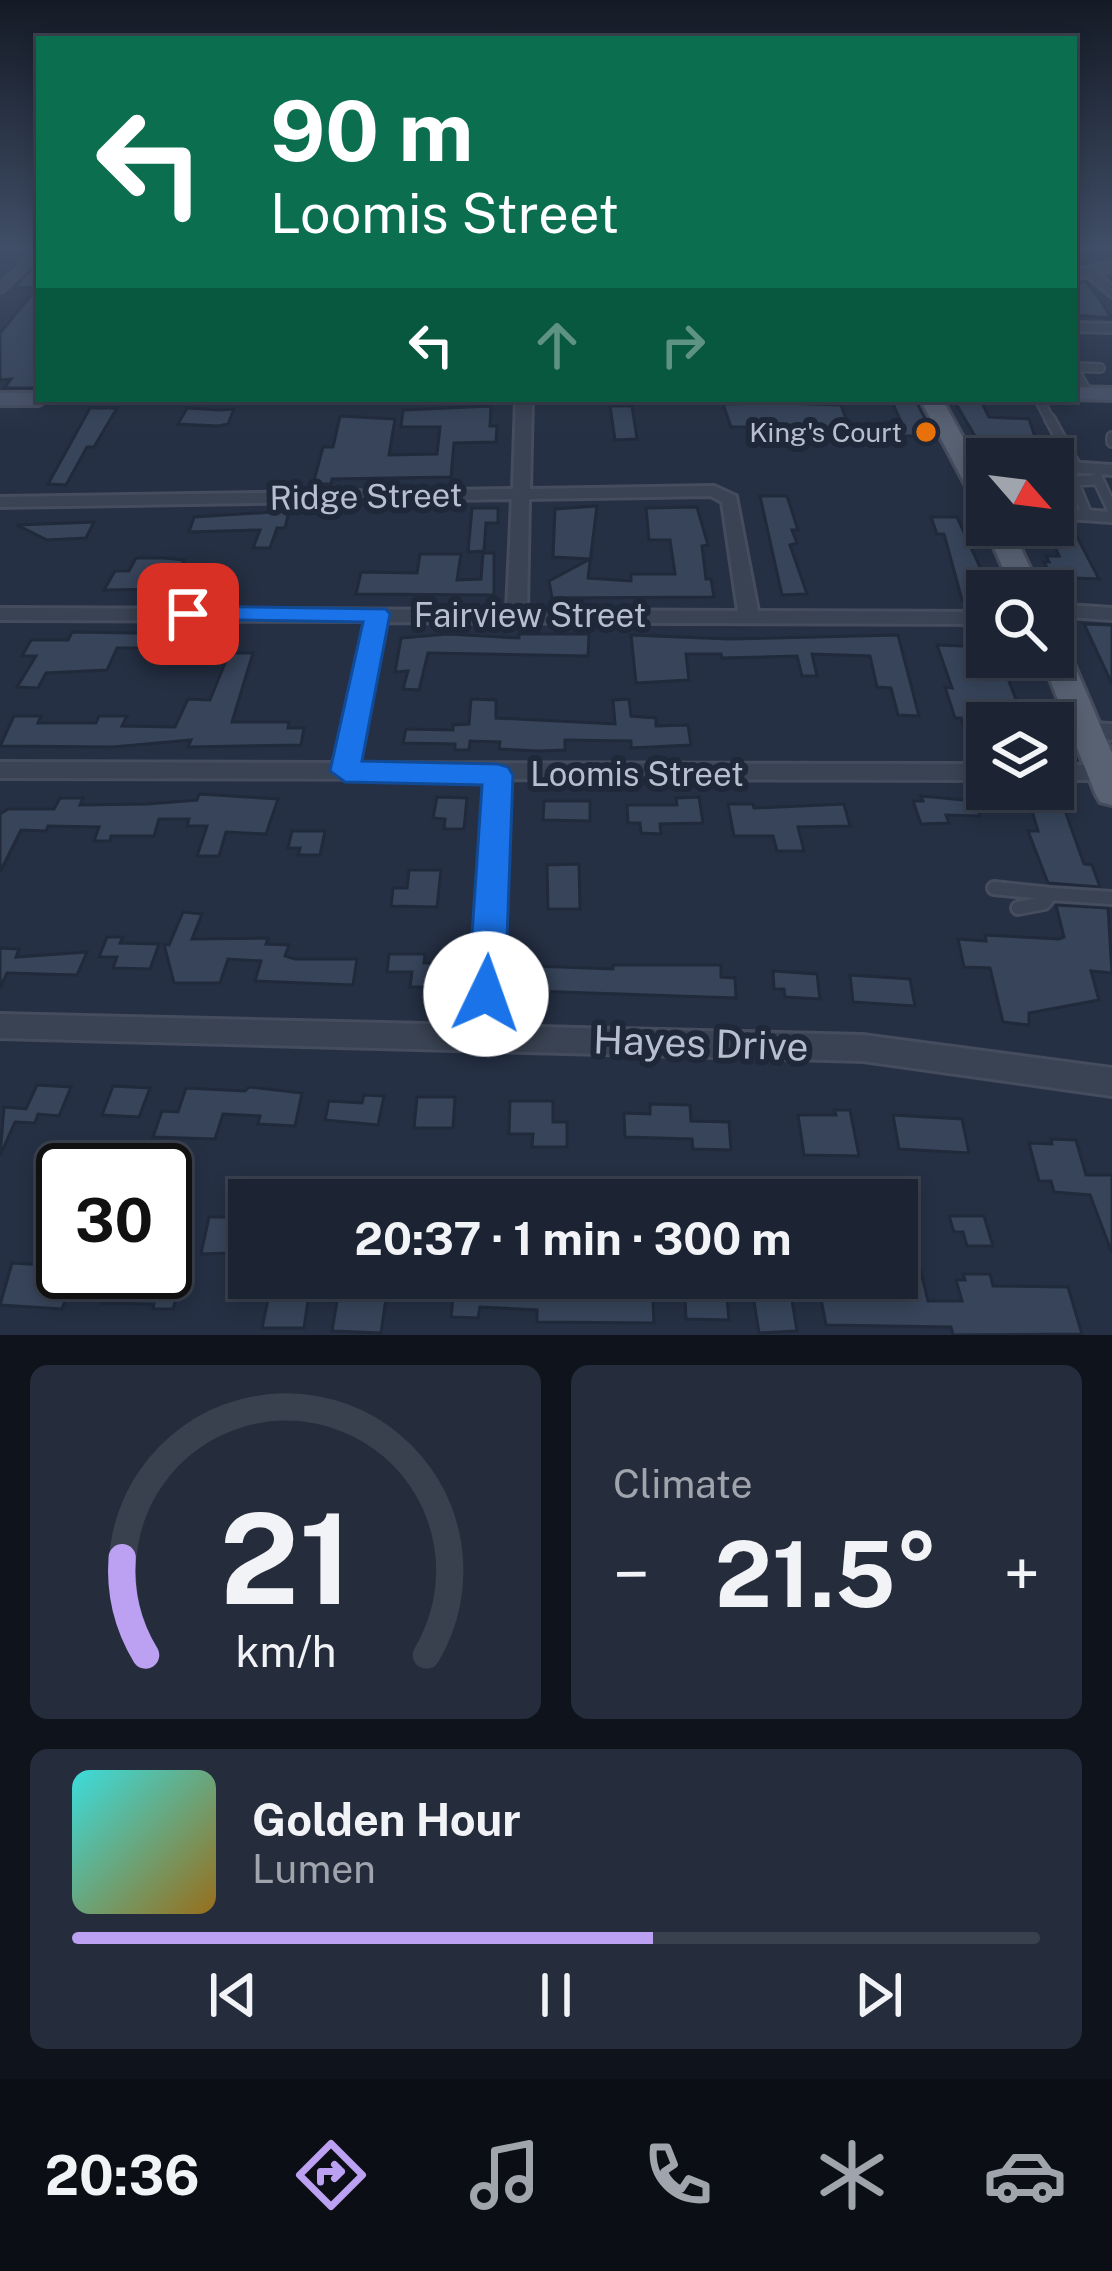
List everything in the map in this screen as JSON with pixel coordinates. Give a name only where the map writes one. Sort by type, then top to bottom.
[{"type":"main road","points":[[1081,393],[1112,394]]},
{"type":"main road","points":[[0,399],[36,399]]},
{"type":"main road","points":[[934,402],[966,447]]},
{"type":"main road","points":[[1069,678],[1100,731],[1107,782]]},
{"type":"street","points":[[1077,327],[1112,328]]},
{"type":"street","points":[[517,615],[524,402]]},
{"type":"street","name":"Ridge Street","points":[[0,502],[714,491],[730,500],[749,615]]},
{"type":"street","points":[[1074,514],[1112,513]]},
{"type":"street","points":[[1074,611],[1112,614]]},
{"type":"street","name":"Fairview Street","points":[[0,614],[966,618]]},
{"type":"street","points":[[345,771],[377,614]]},
{"type":"street","name":"Loomis Street","points":[[0,770],[498,775],[966,772]]},
{"type":"street","points":[[484,1036],[498,775]]},
{"type":"street","points":[[1074,776],[1107,782]]},
{"type":"street","name":"Hayes Drive","points":[[0,1026],[863,1048],[1112,1082]]},
{"type":"lane","points":[[1077,368],[1100,368]]},
{"type":"lane","points":[[1041,402],[1095,471],[1112,513]]},
{"type":"lane","points":[[1087,515],[1073,481],[1095,471]]},
{"type":"lane","points":[[994,888],[1112,898]]},
{"type":"lane","points":[[1018,908],[1044,903],[1051,894]]},
{"type":"building","points":[[19,310],[36,310],[36,388],[4,388],[11,379],[0,380],[0,333]]},
{"type":"building","points":[[1077,310],[1106,310],[1111,318],[1077,315]]},
{"type":"building","points":[[892,402],[917,402],[934,436],[894,436],[887,422],[901,422]]},
{"type":"building","points":[[955,402],[982,402],[989,417],[1029,419],[1036,438],[976,438]]},
{"type":"building","points":[[723,404],[841,405],[852,435],[766,437],[762,427],[731,427]]},
{"type":"building","points":[[491,406],[490,426],[497,426],[496,442],[454,443],[451,477],[332,479],[331,484],[313,484],[323,447],[333,447],[340,416],[395,419],[389,455],[437,454],[440,427],[401,427],[403,410]]},
{"type":"building","points":[[610,406],[632,406],[637,439],[615,440]]},
{"type":"building","points":[[90,408],[117,408],[66,485],[48,484]]},
{"type":"building","points":[[187,408],[234,409],[228,424],[178,424]]},
{"type":"building","points":[[760,496],[787,496],[798,530],[792,530],[797,543],[790,545],[807,594],[782,595]]},
{"type":"building","points":[[597,506],[588,578],[631,581],[631,574],[675,574],[670,540],[649,540],[646,508],[697,507],[708,545],[702,546],[706,579],[711,579],[714,597],[552,598],[549,581],[590,559],[553,557],[555,509]]},
{"type":"building","points":[[472,508],[498,508],[498,523],[486,523],[484,551],[468,552]]},
{"type":"building","points":[[289,511],[285,528],[277,528],[270,548],[253,548],[260,530],[189,532],[194,517]]},
{"type":"building","points":[[931,517],[957,517],[966,546],[970,546],[981,570],[966,570],[966,600],[962,600],[944,534],[937,534]]},
{"type":"building","points":[[94,522],[86,538],[47,540],[17,525]]},
{"type":"building","points":[[1074,531],[1099,579],[1074,578],[1074,570],[1048,570],[1046,556],[1059,556],[1055,546],[1074,546]]},
{"type":"building","points":[[483,553],[494,553],[494,595],[356,594],[361,572],[417,573],[420,554],[461,554],[457,580],[481,579]]},
{"type":"building","points":[[136,558],[184,560],[170,589],[104,590],[115,571],[129,571]]},
{"type":"building","points":[[1084,624],[1112,625],[1112,684]]},
{"type":"building","points":[[72,632],[195,634],[236,648],[117,648],[107,670],[46,673],[38,688],[17,687],[36,656],[22,656],[31,640],[68,640]]},
{"type":"building","points":[[448,634],[519,638],[519,634],[589,634],[588,656],[428,653],[419,690],[403,689],[408,671],[395,672],[401,638]]},
{"type":"building","points":[[631,635],[729,639],[898,635],[919,716],[898,715],[891,688],[877,687],[870,656],[812,654],[817,676],[802,676],[797,656],[686,654],[689,680],[636,683]]},
{"type":"building","points":[[937,645],[966,646],[966,678],[1008,678],[1017,702],[966,702],[966,733],[961,718],[955,718],[945,687],[952,688]]},
{"type":"building","points":[[229,653],[253,653],[232,722],[289,722],[288,728],[304,728],[301,745],[188,747],[191,740],[113,747],[0,746],[14,716],[41,716],[38,723],[96,723],[99,716],[127,716],[122,726],[175,727],[188,699],[210,700]]},
{"type":"building","points":[[471,699],[496,700],[496,718],[615,724],[613,700],[629,699],[631,716],[656,718],[656,726],[688,725],[691,745],[631,748],[631,741],[565,740],[565,750],[539,751],[499,749],[500,742],[470,741],[469,750],[455,750],[455,744],[403,743],[406,729],[453,730],[453,725],[469,724]]},
{"type":"building","points":[[199,794],[278,799],[266,834],[226,832],[219,856],[197,856],[207,826],[187,826],[189,819],[159,819],[154,836],[111,836],[110,841],[94,841],[99,827],[48,826],[46,831],[21,830],[0,872],[0,814],[8,809],[54,809],[60,798],[83,798],[80,805],[147,804],[197,800]]},
{"type":"building","points":[[921,796],[966,800],[966,810],[978,810],[980,816],[946,815],[949,823],[921,824],[913,801],[923,801]]},
{"type":"building","points":[[437,797],[467,798],[464,829],[444,829],[445,819],[433,818]]},
{"type":"building","points":[[699,797],[703,823],[660,824],[661,834],[641,833],[640,823],[628,823],[627,805],[677,805],[676,798]]},
{"type":"building","points":[[544,801],[590,801],[590,821],[543,820]]},
{"type":"building","points":[[728,804],[753,804],[754,808],[844,804],[850,826],[798,827],[804,851],[777,851],[773,836],[734,836]]},
{"type":"building","points":[[1032,810],[1065,810],[1084,864],[1092,865],[1100,887],[1048,883],[1028,831],[1038,831]]},
{"type":"building","points":[[292,831],[325,831],[320,855],[298,855],[300,848],[288,848]]},
{"type":"building","points":[[579,864],[580,909],[548,909],[547,865]]},
{"type":"building","points":[[409,870],[441,870],[437,907],[391,906],[393,888],[407,888]]},
{"type":"building","points":[[1056,905],[1108,908],[1112,973],[1091,971],[1099,1000],[1029,1013],[1029,1025],[1003,1022],[990,968],[964,967],[958,939],[986,941],[985,935],[1059,939],[1064,937]]},
{"type":"building","points":[[183,912],[202,914],[192,939],[268,938],[266,944],[289,945],[285,956],[295,959],[357,959],[353,985],[255,981],[261,961],[228,959],[220,983],[174,983],[164,944],[169,945]]},
{"type":"building","points":[[107,937],[123,937],[120,943],[159,944],[150,969],[113,968],[117,957],[99,957]]},
{"type":"building","points":[[0,948],[19,949],[16,957],[87,952],[77,975],[7,973],[0,988]]},
{"type":"building","points":[[389,954],[425,954],[424,963],[440,963],[438,987],[410,987],[412,972],[387,972]]},
{"type":"building","points":[[613,965],[721,965],[721,977],[735,978],[736,998],[532,991],[534,966],[613,969]]},
{"type":"building","points":[[773,971],[817,974],[820,999],[785,997],[784,989],[774,989]]},
{"type":"building","points":[[850,975],[910,979],[915,1006],[853,1002]]},
{"type":"building","points":[[37,1085],[71,1087],[59,1116],[38,1114],[35,1123],[15,1122],[0,1156],[4,1107],[26,1109]]},
{"type":"building","points":[[113,1086],[150,1088],[139,1117],[102,1115]]},
{"type":"building","points":[[249,1087],[302,1093],[295,1126],[258,1124],[260,1116],[223,1114],[215,1139],[153,1137],[162,1111],[178,1112],[186,1088],[245,1091]]},
{"type":"building","points":[[364,1095],[384,1096],[378,1125],[325,1120],[329,1101],[362,1103]]},
{"type":"building","points":[[417,1097],[455,1097],[453,1128],[414,1128]]},
{"type":"building","points":[[510,1101],[553,1101],[553,1122],[567,1122],[567,1147],[532,1147],[533,1134],[509,1134]]},
{"type":"building","points":[[650,1104],[690,1105],[691,1121],[729,1122],[731,1150],[693,1149],[692,1139],[625,1137],[624,1113],[650,1114]]},
{"type":"building","points":[[834,1110],[850,1110],[859,1156],[804,1155],[798,1115],[836,1115]]},
{"type":"building","points":[[893,1115],[962,1119],[969,1153],[899,1149]]},
{"type":"building","points":[[1051,1139],[1076,1140],[1086,1175],[1112,1175],[1112,1253],[1090,1195],[1054,1192],[1051,1181],[1039,1181],[1029,1143],[1052,1144]]},
{"type":"building","points":[[949,1216],[984,1216],[993,1246],[967,1246],[963,1232],[954,1232]]},
{"type":"building","points":[[209,1217],[228,1217],[228,1253],[201,1254]]},
{"type":"building","points":[[918,1260],[928,1301],[962,1301],[956,1280],[965,1280],[963,1274],[990,1274],[993,1286],[1068,1287],[1082,1334],[953,1335],[951,1327],[826,1325],[821,1299],[918,1299]]},
{"type":"building","points":[[12,1263],[36,1264],[36,1299],[66,1299],[62,1309],[0,1305]]},
{"type":"building","points":[[102,1299],[176,1299],[173,1309],[101,1303]]},
{"type":"building","points":[[268,1299],[386,1299],[381,1333],[332,1331],[337,1301],[308,1300],[304,1328],[262,1328]]},
{"type":"building","points":[[453,1299],[653,1299],[654,1323],[537,1322],[537,1310],[480,1307],[478,1318],[451,1317]]},
{"type":"building","points":[[685,1299],[727,1299],[729,1320],[686,1319]]},
{"type":"building","points":[[754,1299],[792,1299],[797,1331],[759,1333]]},
{"type":"place","name":"King's Court","points":[[926,432]]},
{"type":"route","points":[[188,614],[377,614],[345,771],[498,775],[486,994]]}]
